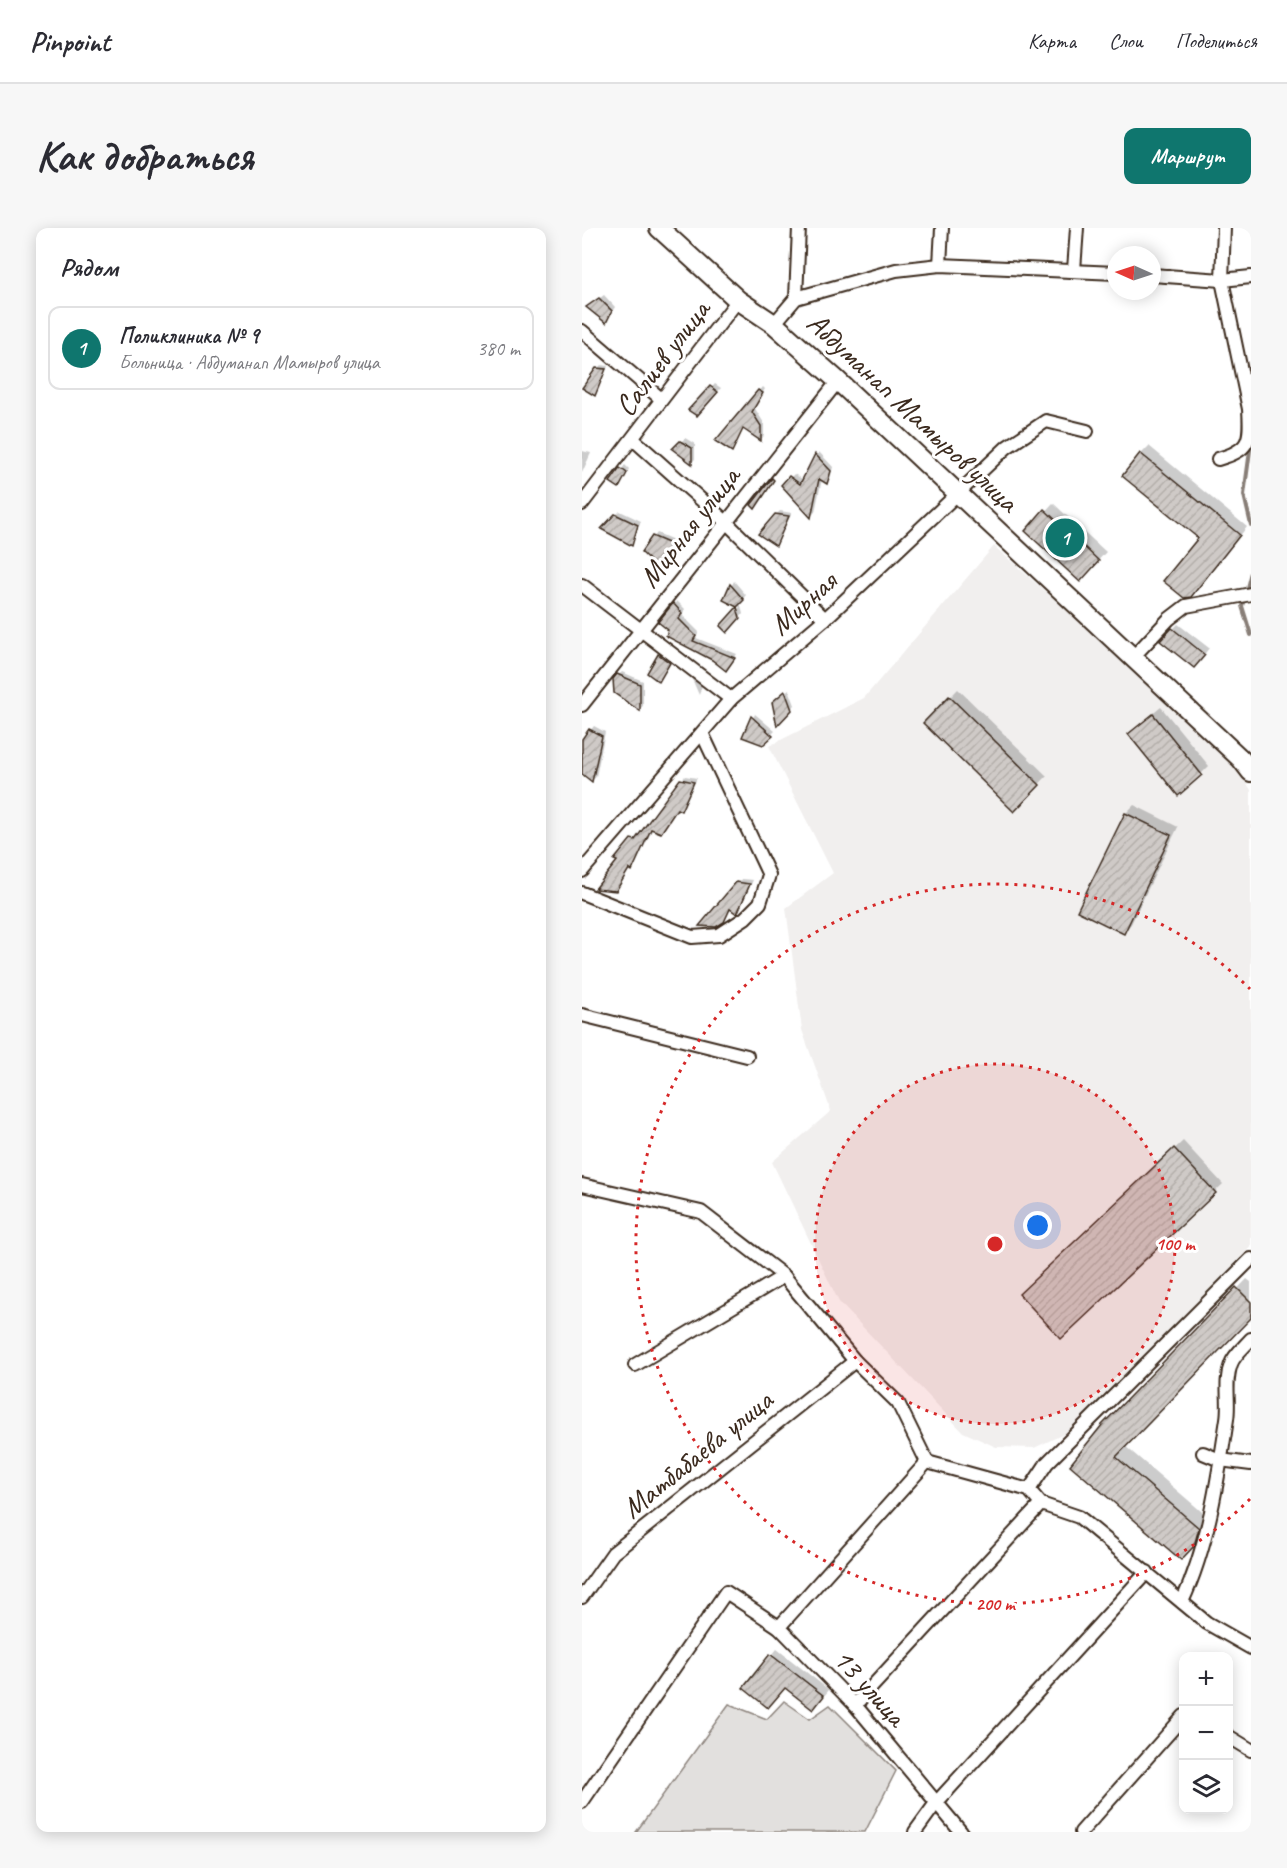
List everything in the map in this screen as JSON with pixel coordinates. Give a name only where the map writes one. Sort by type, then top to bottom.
[{"type":"main road","name":"Абдуманап Мамыров улица","points":[[658,228],[738,300],[774,324],[838,381],[1134,656],[1241,759],[1251,772]]},
{"type":"street","points":[[796,298],[799,228]]},
{"type":"street","points":[[940,265],[942,228]]},
{"type":"street","points":[[1074,270],[1077,228]]},
{"type":"street","points":[[1218,459],[1238,454],[1250,431],[1249,409],[1222,280],[1224,228]]},
{"type":"street","points":[[774,324],[796,298],[896,270],[940,265],[1107,272]]},
{"type":"street","points":[[1161,276],[1222,280],[1251,277]]},
{"type":"street","name":"Салиев улица","points":[[582,504],[633,439],[660,398],[738,300]]},
{"type":"street","points":[[582,331],[660,398]]},
{"type":"street","name":"Мирная улица","points":[[582,705],[725,521],[838,381]]},
{"type":"street","name":"Мирная","points":[[582,871],[731,699],[825,619],[1007,447],[1046,421],[1087,430]]},
{"type":"street","points":[[633,439],[725,521],[825,619]]},
{"type":"street","points":[[582,585],[731,699]]},
{"type":"street","points":[[1134,656],[1169,619],[1186,606],[1251,594]]},
{"type":"street","points":[[582,893],[692,937],[719,935],[745,918],[760,903],[769,875],[702,733]]},
{"type":"street","points":[[582,1015],[747,1056]]},
{"type":"street","points":[[582,1185],[701,1212],[784,1276],[855,1361],[898,1404],[927,1462],[1029,1490],[1041,1504],[1079,1517],[1207,1623],[1251,1648]]},
{"type":"street","points":[[1029,1490],[1047,1463],[1251,1259]]},
{"type":"street","points":[[635,1365],[784,1276]]},
{"type":"street","points":[[1182,1602],[1193,1577],[1206,1532],[1228,1416],[1227,1390],[1231,1363],[1251,1339]]},
{"type":"street","name":"Матбабаева улица","points":[[582,1597],[613,1553],[855,1361]]},
{"type":"street","points":[[1203,1453],[1220,1460],[1251,1464]]},
{"type":"street","points":[[778,1627],[927,1462]]},
{"type":"street","points":[[855,1705],[1041,1504]]},
{"type":"street","points":[[915,1832],[936,1803],[1147,1572]]},
{"type":"street","name":"13 улица","points":[[582,1802],[726,1592],[778,1627],[855,1705],[961,1832]]},
{"type":"street","points":[[1082,1832],[1179,1722]]},
{"type":"street","points":[[1233,1739],[1251,1750]]},
{"type":"shaded area","points":[[994,546],[1229,755],[1251,790],[1251,1247],[1068,1432],[1034,1448],[996,1447],[963,1432],[839,1302],[772,1162],[831,1111],[802,1030],[786,908],[833,873],[769,746],[864,698]]},
{"type":"shaded area","points":[[784,1701],[810,1719],[830,1705],[896,1771],[865,1832],[636,1832],[729,1704],[767,1719]]},
{"type":"building","points":[[599,298],[612,311],[606,323],[586,307]]},
{"type":"building","points":[[596,368],[606,369],[595,396],[582,388]]},
{"type":"building","points":[[710,386],[718,392],[697,416],[688,410]]},
{"type":"building","points":[[758,390],[763,393],[752,412],[761,426],[761,441],[743,429],[732,452],[715,441]]},
{"type":"building","points":[[680,441],[692,448],[692,464],[672,449]]},
{"type":"building","points":[[1140,453],[1240,535],[1191,597],[1184,598],[1163,581],[1198,538],[1122,476]]},
{"type":"building","points":[[815,454],[831,471],[827,484],[819,479],[811,518],[781,485],[789,476],[800,484]]},
{"type":"building","points":[[620,468],[627,473],[619,488],[610,482]]},
{"type":"building","points":[[772,478],[774,480],[755,509],[751,505]]},
{"type":"building","points":[[1044,509],[1099,561],[1080,582],[1025,531]]},
{"type":"building","points":[[615,514],[638,525],[632,546],[601,529]]},
{"type":"building","points":[[775,514],[789,516],[776,546],[758,534]]},
{"type":"building","points":[[652,536],[673,545],[663,573],[641,552]]},
{"type":"building","points":[[730,584],[744,600],[737,607],[723,600]]},
{"type":"building","points":[[673,603],[682,613],[679,619],[696,636],[693,641],[735,658],[726,671],[712,660],[666,636],[668,630],[658,622]]},
{"type":"building","points":[[737,607],[740,618],[727,633],[720,626]]},
{"type":"building","points":[[1172,628],[1205,655],[1194,668],[1160,641]]},
{"type":"building","points":[[658,654],[670,663],[659,682],[647,673]]},
{"type":"building","points":[[617,674],[640,684],[640,711],[614,693],[613,679]]},
{"type":"building","points":[[785,691],[792,710],[777,726],[772,702]]},
{"type":"building","points":[[949,696],[1040,785],[1014,812],[923,723]]},
{"type":"building","points":[[1153,714],[1202,775],[1178,796],[1128,734]]},
{"type":"building","points":[[751,716],[773,736],[763,745],[742,737]]},
{"type":"building","points":[[589,729],[602,736],[592,782],[582,774],[582,739]]},
{"type":"building","points":[[680,779],[694,782],[681,811],[677,809],[661,833],[651,829],[632,871],[629,869],[616,891],[595,889],[617,861],[614,860],[631,839],[635,840]]},
{"type":"building","points":[[1125,813],[1171,835],[1124,934],[1077,911]]},
{"type":"building","points":[[736,882],[750,884],[737,914],[730,909],[724,922],[716,927],[699,926]]},
{"type":"building","points":[[1174,1148],[1216,1193],[1061,1339],[1019,1294]]},
{"type":"building","points":[[1236,1287],[1251,1302],[1251,1318],[1116,1457],[1199,1528],[1194,1546],[1181,1560],[1070,1465],[1102,1425]]},
{"type":"building","points":[[770,1654],[824,1696],[813,1710],[785,1688],[768,1708],[743,1688]]},
{"type":"waterway","points":[[1251,443],[1244,495],[1251,525]]},
{"type":"waterway","points":[[1246,592],[1251,572]]},
{"type":"waterway","points":[[1244,599],[1242,606],[1251,635]]},
{"type":"place","name":"Поликлиника № 9","points":[[1065,538]]}]
